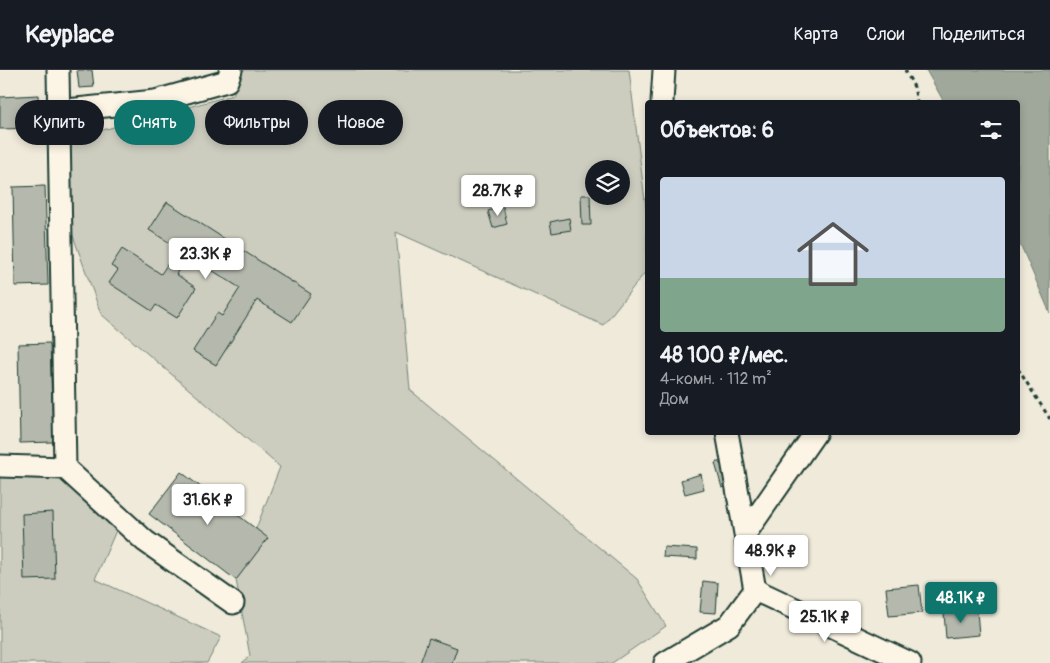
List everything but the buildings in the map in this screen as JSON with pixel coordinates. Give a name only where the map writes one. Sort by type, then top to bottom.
[{"type":"street","points":[[57,100],[58,70]]},
{"type":"street","points":[[104,106],[155,101],[227,80],[231,70]]},
{"type":"street","points":[[662,100],[664,70]]},
{"type":"street","points":[[58,145],[65,468]]},
{"type":"street","points":[[665,663],[729,625],[755,590],[728,435]]},
{"type":"street","points":[[745,534],[814,435]]},
{"type":"street","points":[[0,466],[65,468],[145,541],[233,602]]},
{"type":"street","points":[[755,590],[910,663]]},
{"type":"path","points":[[905,70],[914,88],[917,100]]},
{"type":"path","points":[[1020,372],[1050,419]]},
{"type":"shaded area","points":[[243,70],[629,70],[645,201],[645,272],[603,325],[396,232],[410,390],[637,579],[666,626],[612,663],[242,663],[250,656],[236,580],[280,467],[101,314],[72,233],[58,145],[104,145],[104,130],[114,127],[114,145],[195,145],[195,105],[205,103],[205,145],[308,145],[308,100],[214,100],[233,95]]},
{"type":"shaded area","points":[[926,70],[1050,70],[1050,313],[1020,244],[1020,100],[943,100]]},
{"type":"shaded area","points":[[65,468],[121,519],[95,579],[221,637],[207,663],[0,663],[0,475]]}]
